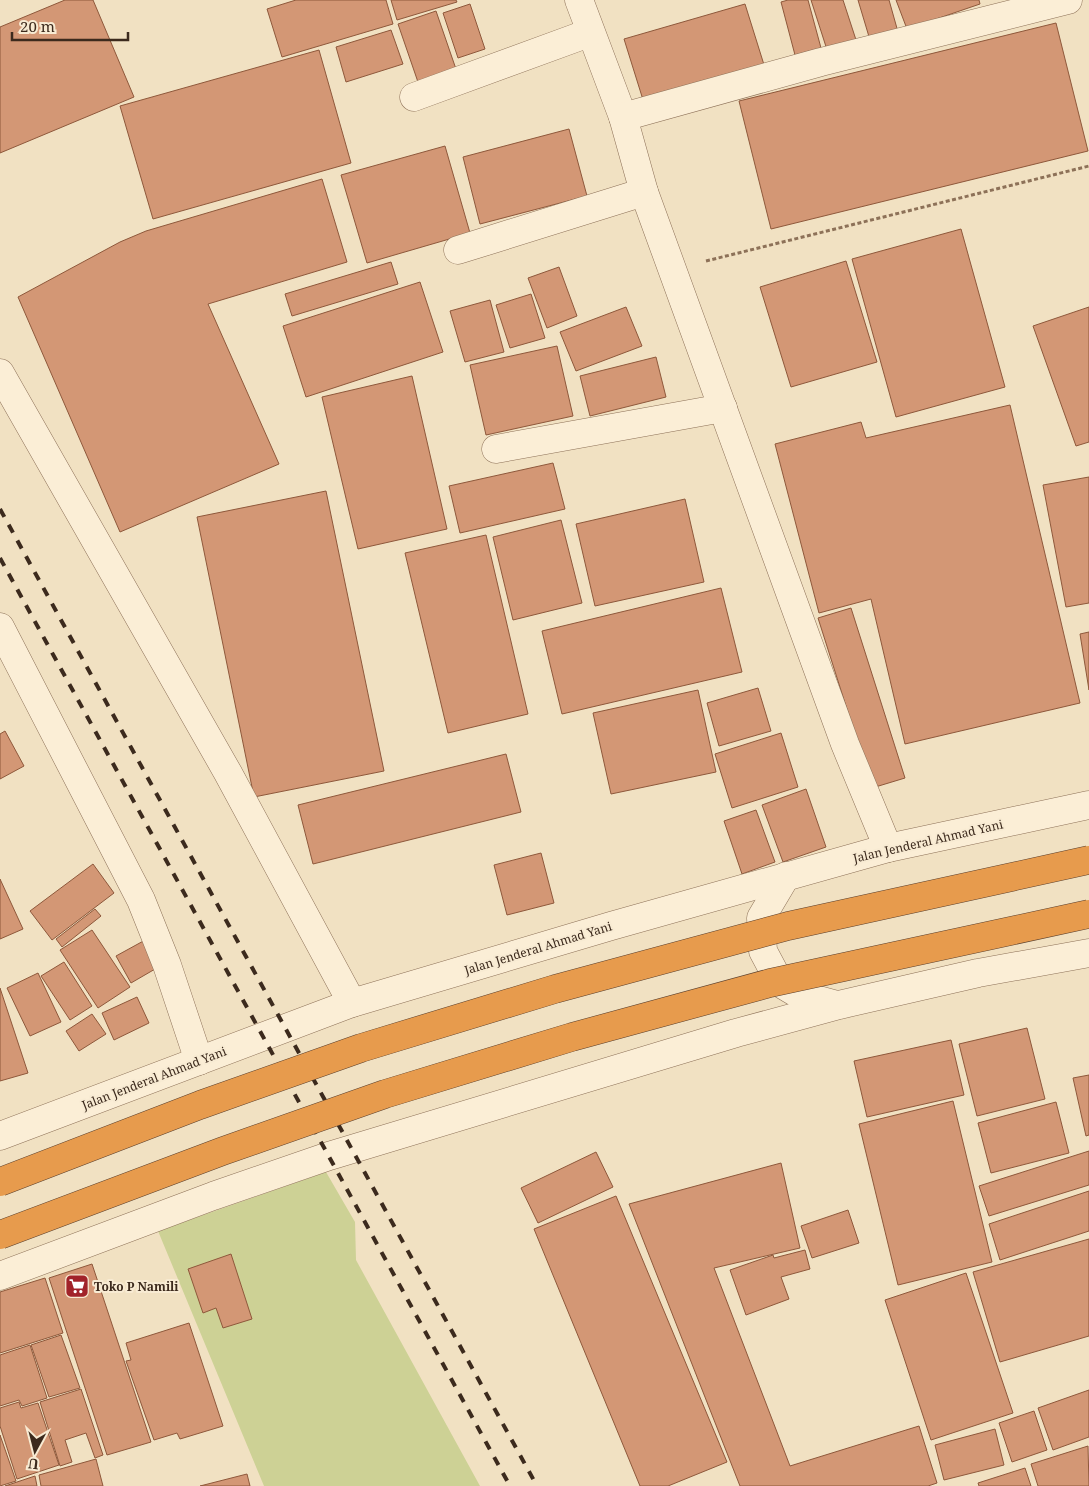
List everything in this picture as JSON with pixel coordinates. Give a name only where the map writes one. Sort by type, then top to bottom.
[{"type":"highway","points":[[0,1182],[200,1105],[361,1048],[555,989],[788,926],[1089,860]]},
{"type":"highway","points":[[0,1235],[213,1154],[385,1094],[562,1040],[770,983],[1089,914]]},
{"type":"street","points":[[579,0],[589,33],[623,117],[644,192],[845,744],[888,848]]},
{"type":"street","points":[[623,117],[821,62],[1068,0]]},
{"type":"street","points":[[414,97],[589,33]]},
{"type":"street","points":[[458,250],[644,192]]},
{"type":"street","points":[[0,373],[228,773],[352,1003]]},
{"type":"street","points":[[496,449],[723,408]]},
{"type":"street","points":[[0,627],[141,900],[199,1061]]},
{"type":"street","name":"Jalan Jenderal Ahmad Yani","points":[[0,1136],[352,1003],[888,848],[1089,805]]},
{"type":"street","points":[[786,876],[761,918],[763,951],[780,983],[800,994],[839,1005]]},
{"type":"street","points":[[0,1276],[213,1196],[329,1156],[736,1033],[839,1005],[978,973],[1089,953]]},
{"type":"path","points":[[672,269],[1089,166]]},
{"type":"green space","points":[[326,1172],[355,1222],[356,1260],[480,1486],[264,1486],[158,1231]]},
{"type":"building","points":[[65,0],[93,0],[134,97],[0,153],[0,27]]},
{"type":"building","points":[[296,0],[386,0],[393,24],[282,57],[267,9]]},
{"type":"building","points":[[391,0],[456,0],[457,2],[397,20]]},
{"type":"building","points":[[808,0],[821,48],[795,55],[781,2]]},
{"type":"building","points":[[811,0],[843,0],[858,46],[829,56]]},
{"type":"building","points":[[858,0],[889,0],[898,32],[870,40]]},
{"type":"building","points":[[896,0],[979,0],[980,4],[907,29]]},
{"type":"building","points":[[470,4],[485,49],[458,58],[443,13]]},
{"type":"building","points":[[745,4],[765,68],[644,103],[624,39]]},
{"type":"building","points":[[436,11],[457,72],[419,85],[398,24]]},
{"type":"building","points":[[1056,23],[1088,151],[771,229],[739,101]]},
{"type":"building","points":[[391,30],[403,64],[346,82],[336,47]]},
{"type":"building","points":[[319,50],[351,163],[153,219],[120,106]]},
{"type":"building","points":[[569,129],[587,196],[480,224],[463,157]]},
{"type":"building","points":[[445,146],[470,233],[367,263],[341,175]]},
{"type":"building","points":[[322,179],[347,262],[208,304],[279,464],[120,532],[18,297],[120,242],[146,231]]},
{"type":"building","points":[[961,229],[1005,387],[896,417],[852,259]]},
{"type":"building","points":[[846,261],[877,362],[791,387],[760,287]]},
{"type":"building","points":[[391,262],[398,284],[292,316],[285,294]]},
{"type":"building","points":[[559,267],[577,316],[547,328],[528,278]]},
{"type":"building","points":[[420,282],[443,352],[306,397],[283,326]]},
{"type":"building","points":[[531,294],[545,338],[510,348],[496,305]]},
{"type":"building","points":[[490,300],[504,352],[465,362],[450,311]]},
{"type":"building","points":[[626,307],[642,346],[576,371],[560,332]]},
{"type":"building","points":[[1089,307],[1089,442],[1076,446],[1033,326]]},
{"type":"building","points":[[557,346],[573,416],[486,435],[470,365]]},
{"type":"building","points":[[656,357],[666,397],[590,416],[580,376]]},
{"type":"building","points":[[412,376],[447,529],[358,549],[322,397]]},
{"type":"building","points":[[1010,405],[1080,703],[905,744],[871,599],[819,613],[775,444],[861,422],[866,438]]},
{"type":"building","points":[[553,463],[565,509],[460,533],[449,486]]},
{"type":"building","points":[[1089,477],[1089,603],[1066,607],[1043,485]]},
{"type":"building","points":[[326,491],[384,771],[254,797],[197,517]]},
{"type":"building","points":[[685,499],[704,582],[595,606],[576,524]]},
{"type":"building","points":[[561,520],[582,603],[513,620],[493,537]]},
{"type":"building","points":[[486,535],[528,714],[448,733],[405,553]]},
{"type":"building","points":[[721,588],[742,672],[562,714],[542,631]]},
{"type":"building","points":[[851,608],[905,778],[872,788],[818,618]]},
{"type":"building","points":[[1089,632],[1089,690],[1080,634]]},
{"type":"building","points":[[758,688],[771,731],[719,746],[707,703]]},
{"type":"building","points":[[698,690],[716,772],[611,794],[593,713]]},
{"type":"building","points":[[5,731],[24,766],[0,779],[0,734]]},
{"type":"building","points":[[781,733],[798,787],[732,808],[715,754]]},
{"type":"building","points":[[506,754],[521,812],[313,864],[298,805]]},
{"type":"building","points":[[806,789],[826,847],[783,862],[762,805]]},
{"type":"building","points":[[756,810],[775,862],[742,874],[724,821]]},
{"type":"building","points":[[541,853],[554,903],[507,915],[494,865]]},
{"type":"building","points":[[93,864],[114,893],[52,940],[30,911]]},
{"type":"building","points":[[0,879],[23,929],[0,939]]},
{"type":"building","points":[[95,909],[101,916],[62,947],[56,939]]},
{"type":"building","points":[[92,930],[130,987],[98,1008],[60,950]]},
{"type":"building","points":[[147,939],[162,965],[131,983],[116,956]]},
{"type":"building","points":[[64,962],[92,1006],[70,1020],[41,976]]},
{"type":"building","points":[[38,973],[61,1022],[30,1036],[7,988]]},
{"type":"building","points":[[0,988],[28,1073],[0,1081]]},
{"type":"building","points":[[137,997],[149,1023],[114,1040],[102,1013]]},
{"type":"building","points":[[92,1014],[106,1034],[79,1051],[66,1031]]},
{"type":"building","points":[[1027,1028],[1045,1099],[977,1116],[959,1044]]},
{"type":"building","points":[[951,1040],[964,1095],[867,1117],[854,1061]]},
{"type":"building","points":[[1089,1075],[1089,1135],[1086,1136],[1073,1078]]},
{"type":"building","points":[[953,1101],[992,1262],[898,1285],[859,1124]]},
{"type":"building","points":[[1056,1102],[1069,1153],[991,1173],[978,1123]]},
{"type":"building","points":[[1089,1151],[1089,1185],[989,1216],[979,1186]]},
{"type":"building","points":[[596,1152],[613,1187],[538,1223],[521,1188]]},
{"type":"building","points":[[781,1163],[800,1248],[714,1268],[790,1466],[919,1426],[937,1483],[928,1486],[740,1486],[629,1204]]},
{"type":"building","points":[[1089,1191],[1089,1231],[1000,1260],[989,1224]]},
{"type":"building","points":[[616,1196],[727,1462],[668,1486],[640,1486],[534,1229]]},
{"type":"building","points":[[848,1210],[859,1243],[812,1258],[801,1226]]},
{"type":"building","points":[[1089,1239],[1089,1336],[1000,1362],[973,1272]]},
{"type":"building","points":[[805,1250],[810,1269],[781,1277],[789,1299],[746,1315],[730,1270],[773,1255],[774,1258]]},
{"type":"building","points":[[231,1254],[252,1319],[223,1328],[216,1308],[203,1313],[188,1269]]},
{"type":"building","points":[[92,1264],[151,1442],[107,1455],[49,1278]]},
{"type":"building","points":[[966,1273],[1013,1413],[931,1440],[885,1300]]},
{"type":"building","points":[[45,1278],[63,1333],[0,1353],[0,1292]]},
{"type":"building","points":[[189,1323],[223,1426],[180,1439],[177,1433],[154,1440],[126,1361],[131,1360],[126,1343]]},
{"type":"building","points":[[61,1335],[80,1388],[49,1397],[31,1345]]},
{"type":"building","points":[[30,1345],[47,1398],[22,1406],[19,1400],[0,1406],[0,1355]]},
{"type":"building","points":[[81,1389],[103,1455],[95,1458],[86,1433],[65,1440],[72,1462],[60,1466],[40,1402]]},
{"type":"building","points":[[1089,1390],[1089,1437],[1053,1450],[1038,1408]]},
{"type":"building","points":[[19,1402],[21,1408],[38,1403],[59,1465],[17,1479],[0,1426],[0,1408]]},
{"type":"building","points":[[1034,1411],[1047,1450],[1012,1462],[999,1423]]},
{"type":"building","points":[[995,1429],[1004,1465],[944,1480],[935,1445]]},
{"type":"building","points":[[0,1435],[16,1481],[0,1486]]},
{"type":"building","points":[[1088,1446],[1089,1486],[1038,1486],[1031,1464]]},
{"type":"building","points":[[96,1459],[103,1486],[41,1486],[39,1475]]},
{"type":"building","points":[[1025,1468],[1031,1486],[979,1486],[978,1483]]},
{"type":"building","points":[[247,1474],[250,1486],[200,1486]]},
{"type":"building","points":[[35,1476],[37,1486],[5,1486]]},
{"type":"railway","points":[[0,509],[537,1486]]},
{"type":"railway","points":[[0,558],[510,1486]]},
{"type":"place","name":"Toko P Namili","points":[[77,1286]]}]
